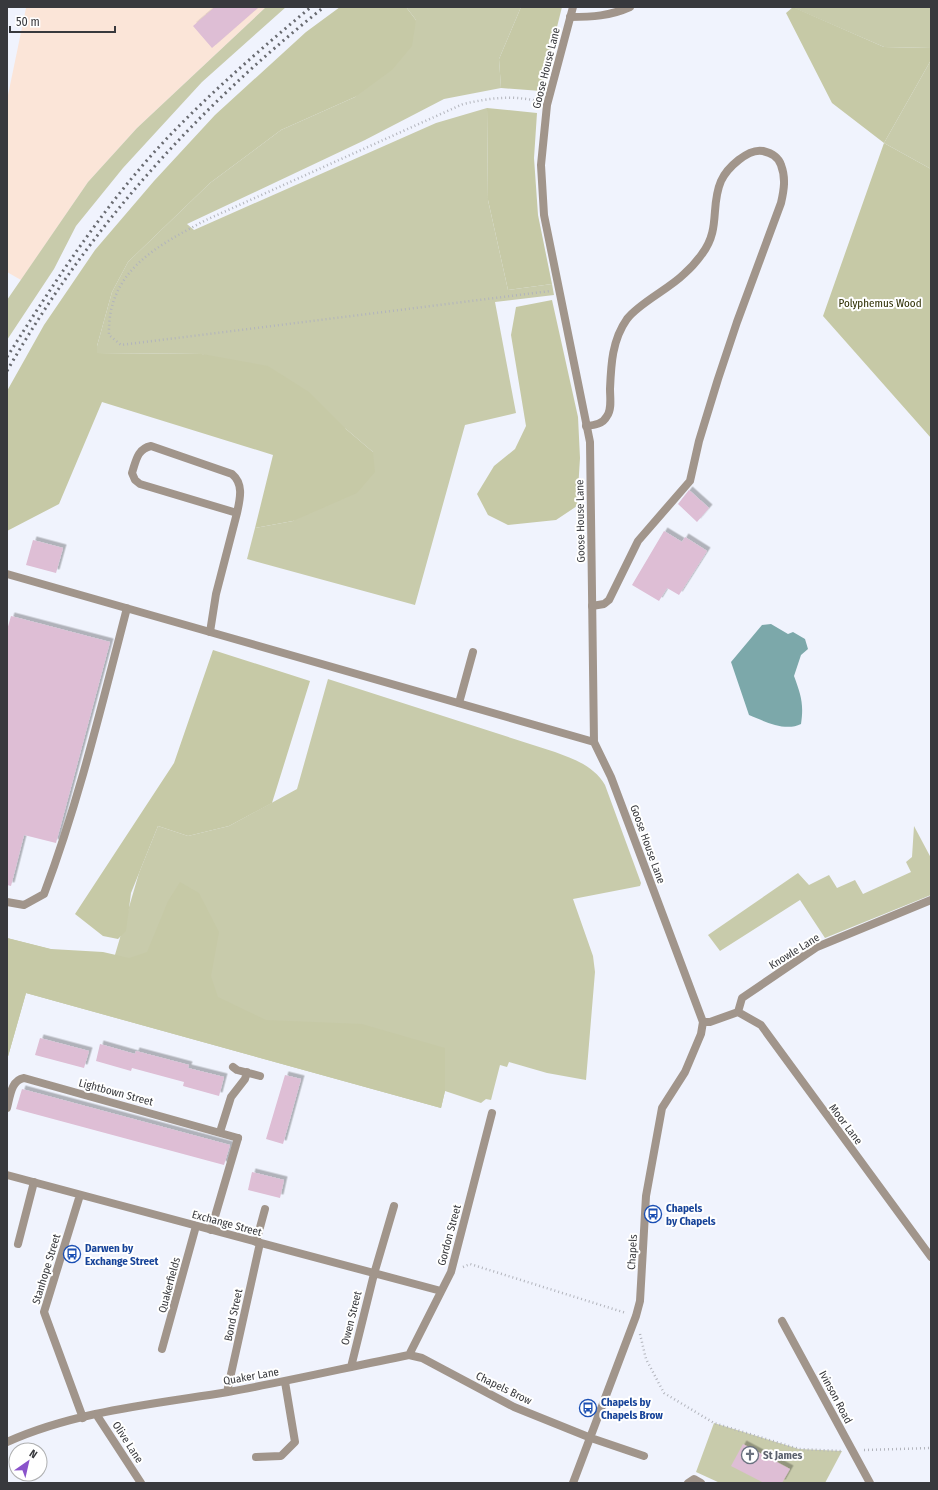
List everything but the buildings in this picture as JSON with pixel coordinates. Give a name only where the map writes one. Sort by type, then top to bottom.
[{"type":"street","name":"Goose House Lane","points":[[573,7],[548,103],[541,166],[544,215],[590,442],[594,742],[611,777],[702,1022]]},
{"type":"street","points":[[570,17],[596,17],[617,13],[630,7]]},
{"type":"street","points":[[586,426],[601,423],[608,416],[615,343],[627,319],[684,274],[707,247],[714,230],[717,196],[721,181],[738,160],[750,152],[761,150],[772,153],[780,161],[784,172],[784,186],[781,204],[737,322],[718,379],[690,481],[638,541],[609,600],[604,604],[592,606]]},
{"type":"street","points":[[210,632],[216,594],[236,513],[240,486],[238,479],[232,474],[151,446],[144,448],[139,452],[132,474],[135,480],[140,484],[236,513]]},
{"type":"street","points":[[7,574],[594,742]]},
{"type":"street","points":[[7,902],[24,905],[44,894],[58,858],[88,759],[127,608]]},
{"type":"street","points":[[459,704],[473,652]]},
{"type":"street","name":"Knowle Lane","points":[[738,1012],[742,998],[818,947],[931,900]]},
{"type":"street","points":[[702,1022],[710,1022],[738,1012]]},
{"type":"street","name":"Moor Lane","points":[[738,1012],[760,1025],[931,1257]]},
{"type":"street","name":"Chapels","points":[[573,1483],[636,1316],[640,1301],[646,1196],[662,1108],[686,1072],[701,1034],[702,1022]]},
{"type":"street","points":[[232,1067],[260,1076]]},
{"type":"street","points":[[220,1132],[231,1097],[245,1079],[246,1072]]},
{"type":"street","name":"Lightbown Street","points":[[7,1108],[14,1083],[19,1079],[24,1078],[238,1138],[211,1230]]},
{"type":"street","name":"Gordon Street","points":[[409,1355],[451,1272],[492,1113]]},
{"type":"street","name":"Exchange Street","points":[[7,1175],[441,1291]]},
{"type":"street","points":[[18,1244],[34,1182]]},
{"type":"street","name":"Stanhope Street","points":[[80,1195],[44,1312],[83,1418]]},
{"type":"street","name":"Owen Street","points":[[351,1367],[374,1274],[394,1206]]},
{"type":"street","name":"Bond Street","points":[[227,1392],[265,1209]]},
{"type":"street","name":"Quakerfields","points":[[162,1349],[196,1226]]},
{"type":"street","name":"Ivinson Road","points":[[782,1321],[870,1483]]},
{"type":"street","name":"Quaker Lane","points":[[7,1442],[27,1433],[96,1414],[285,1382],[409,1355]]},
{"type":"street","name":"Chapels Brow","points":[[409,1355],[422,1358],[514,1407],[591,1438],[644,1456]]},
{"type":"street","points":[[256,1457],[281,1456],[295,1442],[285,1382]]},
{"type":"street","name":"Olive Lane","points":[[96,1414],[141,1483]]},
{"type":"street","points":[[688,1483],[694,1479],[701,1483]]},
{"type":"path","points":[[548,103],[516,97],[491,98],[463,104],[206,220],[170,239],[147,254],[125,278],[113,301],[108,321],[108,335],[121,345],[559,290]]},
{"type":"path","points":[[451,1272],[470,1264],[636,1316],[646,1359],[664,1393],[714,1423],[799,1449],[852,1451],[931,1448]]},
{"type":"shaded area","points":[[266,7],[137,128],[88,182],[21,280],[7,272],[7,100],[26,8]]},
{"type":"shaded area","points":[[266,7],[286,7],[202,82],[123,168],[76,226],[54,269],[7,340],[7,300],[88,182],[137,128]]},
{"type":"shaded area","points":[[406,7],[521,7],[499,59],[501,88],[444,99],[365,140],[187,224],[194,230],[436,123],[487,108],[488,200],[508,290],[552,284],[554,295],[495,302],[516,413],[465,425],[415,605],[247,559],[255,528],[293,521],[373,452],[346,429],[202,354],[97,353],[97,346],[112,292],[128,262],[210,183],[281,130],[355,97],[416,20]]},
{"type":"shaded area","points":[[792,7],[931,7],[931,48],[884,47]]},
{"type":"shaded area","points":[[931,60],[931,169],[884,143]]},
{"type":"shaded area","points":[[771,624],[788,634],[793,632],[805,639],[808,649],[801,655],[794,676],[802,705],[801,724],[795,726],[788,727],[775,725],[749,715],[731,662],[762,625]]},
{"type":"shaded area","points":[[328,679],[555,752],[583,764],[595,773],[605,785],[641,883],[640,886],[573,899],[593,956],[595,972],[586,1080],[547,1073],[509,1062],[507,1067],[500,1065],[491,1100],[486,1099],[481,1103],[445,1091],[441,1108],[26,993],[7,1060],[7,938],[112,965],[139,873],[158,826],[188,836],[229,826],[297,789]]},
{"type":"shaded area","points":[[914,826],[931,858],[931,895],[825,938],[800,900],[720,951],[708,935],[798,873],[809,885],[829,875],[837,888],[855,880],[863,894],[911,872],[906,862],[912,857]]},
{"type":"shaded area","points":[[714,1423],[799,1449],[842,1451],[825,1483],[720,1483],[696,1472]]},
{"type":"green space","points":[[340,7],[406,7],[416,20],[412,46],[392,70],[355,97],[281,130],[210,183],[128,262],[112,292],[97,346],[97,353],[202,354],[268,366],[309,392],[346,429],[373,452],[375,472],[357,493],[293,521],[255,528],[273,455],[102,402],[59,504],[7,531],[7,391],[44,325],[95,250],[154,181],[215,115],[306,32]]},
{"type":"green space","points":[[521,7],[562,7],[541,91],[501,88],[499,59]]},
{"type":"green space","points":[[793,7],[884,47],[931,48],[931,60],[884,143],[832,103],[786,13]]},
{"type":"green space","points":[[487,108],[537,113],[534,158],[538,215],[552,284],[508,290],[488,200]]},
{"type":"green space","name":"Polyphemus Wood","points":[[884,143],[931,169],[931,438],[823,316]]},
{"type":"green space","points":[[552,300],[578,417],[580,458],[577,506],[556,520],[508,525],[488,515],[477,494],[494,466],[515,449],[526,426],[511,335],[516,307]]},
{"type":"green space","points":[[213,650],[310,681],[272,803],[229,826],[188,836],[158,826],[131,893],[126,931],[118,939],[103,936],[75,914],[174,763]]},
{"type":"green space","points":[[180,882],[199,893],[219,932],[211,976],[218,997],[266,1020],[362,1024],[445,1048],[445,1091],[441,1108],[26,993],[7,1060],[7,938],[51,949],[103,952],[129,958],[147,952],[168,901]]},
{"type":"railway","points":[[7,357],[85,240],[106,211],[150,157],[174,131],[224,83],[311,7]]},
{"type":"railway","points":[[7,371],[73,268],[109,220],[148,174],[232,87],[277,46],[324,7]]},
{"type":"place","name":"Chapels by Chapels","points":[[653,1214]]},
{"type":"place","name":"Darwen by Exchange Street","points":[[72,1254]]},
{"type":"place","name":"Chapels by Chapels Brow","points":[[588,1408]]},
{"type":"place","name":"St James","points":[[750,1455]]}]
